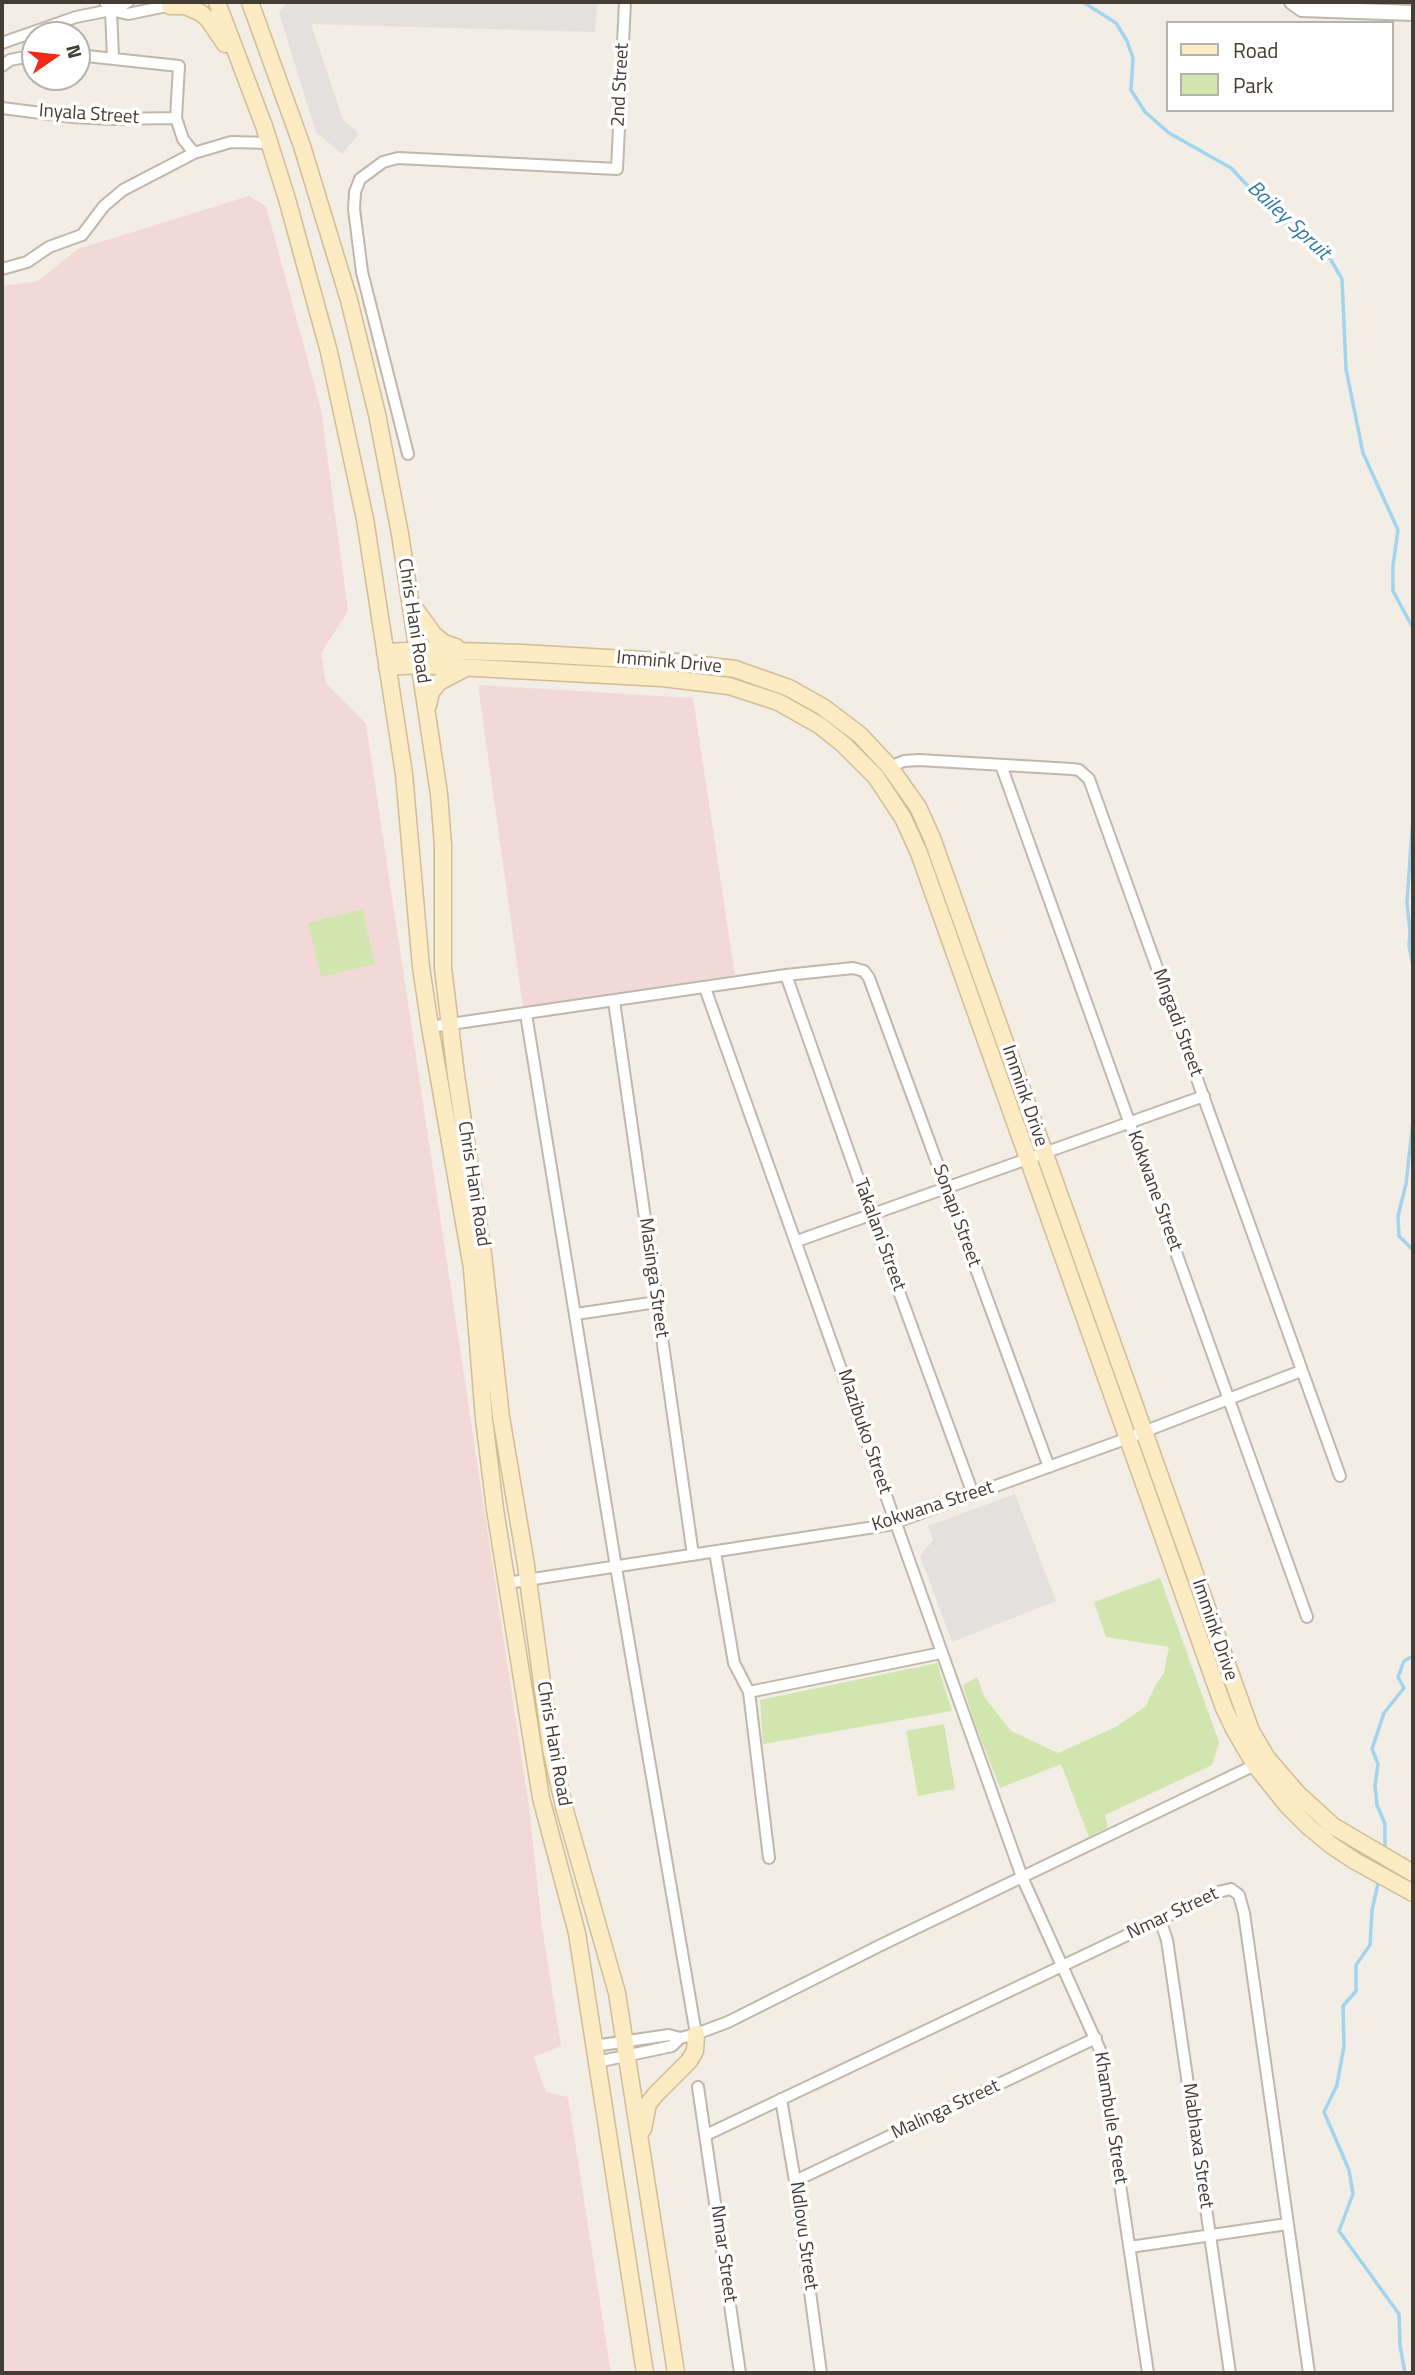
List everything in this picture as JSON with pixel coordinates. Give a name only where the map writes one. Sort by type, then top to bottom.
[{"type":"main road","name":"Chris Hani Road","points":[[217,2],[288,199],[329,352],[365,519],[404,774],[421,967],[472,1268],[484,1419],[507,1583],[541,1798],[577,1933],[645,2373]]},
{"type":"main road","name":"Chris Hani Road","points":[[250,2],[302,146],[334,245],[363,349],[387,461],[439,794],[443,845],[443,968],[485,1266],[497,1390],[528,1580],[554,1767],[617,1993],[676,2373]]},
{"type":"main road","points":[[257,23],[258,2]]},
{"type":"main road","points":[[178,4],[201,13],[208,19],[240,66]]},
{"type":"main road","points":[[410,601],[427,628],[439,640],[465,650]]},
{"type":"main road","name":"Immink Drive","points":[[419,657],[465,650],[678,662],[735,669],[789,688],[823,707],[860,735],[889,766],[918,807],[932,838],[1128,1438],[1224,1708],[1261,1761],[1287,1805],[1309,1827],[1331,1846],[1413,1893]]},
{"type":"main road","points":[[386,659],[419,657]]},
{"type":"main road","name":"Immink Drive","points":[[419,657],[467,668],[662,678],[729,686],[778,702],[804,716],[844,744],[876,777],[903,818],[919,853],[1145,1432],[1261,1761],[1333,1826],[1413,1873]]},
{"type":"main road","points":[[427,713],[431,692],[435,687],[444,678],[467,668]]},
{"type":"main road","points":[[520,1664],[517,1595],[519,1587],[528,1580]]},
{"type":"main road","points":[[641,2141],[648,2104],[689,2061],[695,2051],[688,2036]]},
{"type":"street","points":[[2,43],[108,6],[128,2]]},
{"type":"street","name":"2nd Street","points":[[408,454],[362,272],[354,209],[355,192],[360,179],[383,162],[398,158],[617,169],[625,2]]},
{"type":"street","points":[[1292,2],[1302,9],[1377,6],[1413,13]]},
{"type":"street","points":[[108,6],[128,14],[178,4]]},
{"type":"street","points":[[108,6],[113,57]]},
{"type":"street","points":[[91,56],[179,66],[176,118],[183,139],[194,153]]},
{"type":"street","points":[[2,66],[21,57]]},
{"type":"street","name":"Inyala Street","points":[[2,108],[72,117],[176,118]]},
{"type":"street","points":[[2,269],[27,262],[48,247],[82,234],[104,206],[123,190],[194,153],[231,142],[269,143]]},
{"type":"street","name":"Mngadi Street","points":[[889,766],[911,760],[1072,769],[1079,770],[1089,779],[1340,1476]]},
{"type":"street","name":"Kokwane Street","points":[[1001,765],[1307,1617]]},
{"type":"street","points":[[876,777],[889,766]]},
{"type":"street","name":"Sonapi Street","points":[[786,975],[859,968],[869,978],[1049,1467]]},
{"type":"street","points":[[430,1027],[786,975]]},
{"type":"street","name":"Takalani Street","points":[[786,975],[973,1494]]},
{"type":"street","name":"Mazibuko Street","points":[[705,988],[1022,1877]]},
{"type":"street","name":"Masinga Street","points":[[614,1001],[693,1555]]},
{"type":"street","points":[[526,1014],[576,1314],[688,2036]]},
{"type":"street","points":[[797,1241],[1204,1096]]},
{"type":"street","points":[[576,1314],[657,1302]]},
{"type":"street","name":"Kokwana Street","points":[[507,1583],[874,1528],[1145,1432],[1301,1371]]},
{"type":"street","points":[[715,1552],[734,1663],[749,1692],[769,1858]]},
{"type":"street","points":[[749,1692],[942,1653]]},
{"type":"street","points":[[596,2054],[626,2049],[669,2035],[688,2036],[729,2022],[1261,1761]]},
{"type":"street","name":"Khambule Street","points":[[1022,1877],[1096,2038],[1102,2062],[1148,2373]]},
{"type":"street","name":"Nmar Street","points":[[706,2135],[1226,1888],[1235,1890],[1241,1899],[1308,2373]]},
{"type":"street","name":"Mabhaxa Street","points":[[1160,1920],[1167,1940],[1230,2373]]},
{"type":"street","name":"Malinga Street","points":[[796,2181],[1096,2038]]},
{"type":"street","name":"Nmar Street","points":[[698,2087],[740,2373]]},
{"type":"street","name":"Ndlovu Street","points":[[781,2099],[796,2181],[821,2373]]},
{"type":"street","points":[[1130,2248],[1287,2224]]},
{"type":"shaded area","points":[[287,2],[597,2],[595,32],[311,24],[343,120],[359,134],[342,154],[316,132],[279,13]]},
{"type":"shaded area","points":[[249,196],[266,206],[321,409],[348,611],[321,653],[326,683],[366,724],[529,1807],[542,1927],[561,2046],[534,2057],[546,2092],[568,2097],[611,2373],[2,2373],[2,286],[38,281],[78,249]]},
{"type":"shaded area","points":[[478,685],[693,698],[735,975],[523,1007]]},
{"type":"shaded area","points":[[1015,1494],[1056,1601],[952,1642],[920,1556],[933,1540],[928,1526]]},
{"type":"green space","points":[[362,909],[375,964],[321,977],[308,923]]},
{"type":"green space","points":[[1160,1578],[1219,1742],[1212,1765],[1105,1815],[1108,1827],[1089,1837],[1061,1764],[1000,1788],[963,1685],[977,1677],[985,1698],[1011,1731],[1058,1753],[1116,1727],[1146,1706],[1164,1673],[1169,1647],[1106,1637],[1094,1602]]},
{"type":"green space","points":[[937,1663],[952,1711],[763,1744],[760,1700]]},
{"type":"green space","points":[[944,1724],[955,1789],[918,1796],[906,1731]]},
{"type":"waterway","name":"Bailey Spruit","points":[[1083,2],[1116,23],[1127,41],[1133,58],[1131,90],[1145,112],[1169,133],[1231,168],[1278,218],[1328,255],[1342,279],[1346,369],[1363,453],[1398,530],[1393,565],[1393,591],[1413,628]]},
{"type":"waterway","name":"Bailey Spruit","points":[[1413,815],[1407,903],[1413,966]]},
{"type":"waterway","name":"Bailey Spruit","points":[[1413,1121],[1406,1184],[1398,1216],[1399,1236],[1413,1250]]},
{"type":"waterway","name":"Bailey Spruit","points":[[1385,1851],[1385,1824],[1377,1805],[1375,1786],[1378,1764],[1372,1749],[1384,1713],[1404,1688],[1398,1677],[1404,1661],[1413,1656]]},
{"type":"waterway","name":"Bailey Spruit","points":[[1379,1879],[1372,1910],[1370,1945],[1356,1965],[1356,1991],[1343,2006],[1344,2046],[1337,2085],[1324,2112],[1349,2170],[1353,2194],[1339,2231],[1399,2314],[1400,2345],[1405,2373]]}]
